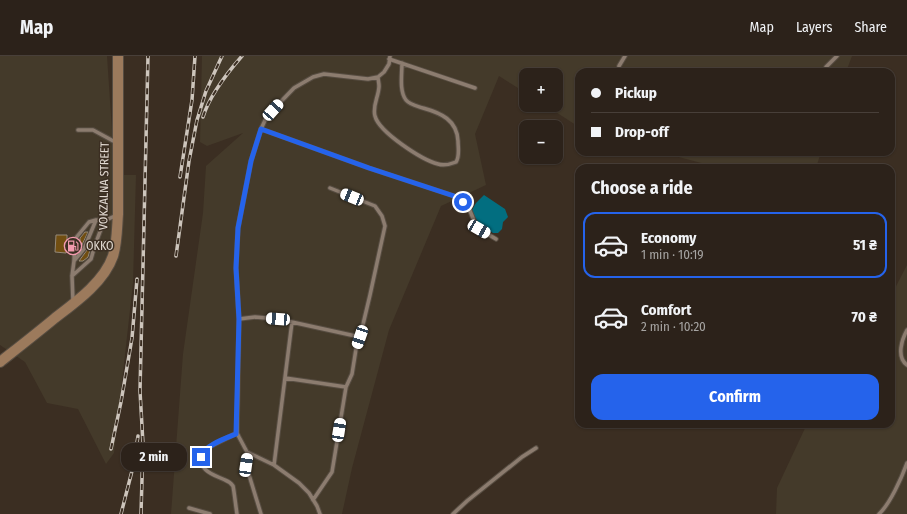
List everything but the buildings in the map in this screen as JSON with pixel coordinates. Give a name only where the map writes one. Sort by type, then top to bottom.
[{"type":"main road","name":"VOKZALNA STREET","points":[[0,362],[93,287],[105,272],[113,256],[118,214],[118,56]]},
{"type":"lane","points":[[619,68],[624,56]]},
{"type":"lane","points":[[826,68],[837,56]]},
{"type":"lane","points":[[261,514],[246,465],[247,452],[236,434],[239,319],[236,268],[238,228],[251,161],[261,129],[267,116],[294,88],[314,77],[324,74],[368,79],[378,77],[384,72],[389,64],[390,57],[402,63],[475,88]]},
{"type":"lane","points":[[378,77],[380,85],[374,110],[377,122],[380,126],[400,144],[429,160],[439,164],[451,164],[456,162],[458,158],[458,137],[455,127],[450,120],[435,111],[413,105],[407,101],[403,93],[402,63]]},
{"type":"lane","points":[[261,129],[369,168],[454,196],[468,206],[479,229],[496,239]]},
{"type":"lane","points":[[78,130],[93,130],[118,144]]},
{"type":"lane","points":[[313,500],[332,472],[346,387],[352,374],[356,349],[372,288],[385,226],[382,216],[374,206],[330,188]]},
{"type":"lane","points":[[73,304],[72,276],[75,239],[89,222],[104,220],[118,214]]},
{"type":"lane","points":[[74,261],[84,249],[96,220]]},
{"type":"lane","points":[[72,276],[91,259],[104,220]]},
{"type":"lane","points":[[239,319],[255,317],[278,319],[360,337]]},
{"type":"lane","points":[[274,464],[292,322]]},
{"type":"lane","points":[[907,330],[901,342],[901,352],[902,359],[907,365]]},
{"type":"lane","points":[[285,378],[346,387]]},
{"type":"lane","points":[[236,434],[209,447],[202,453],[200,462],[207,472],[228,481],[233,486],[237,514]]},
{"type":"lane","points":[[453,514],[522,457],[536,448]]},
{"type":"lane","points":[[247,452],[274,464],[299,483],[309,493],[320,514]]},
{"type":"lane","points":[[879,514],[891,497],[907,463]]},
{"type":"lane","points":[[189,508],[210,514]]},
{"type":"shaded area","points":[[0,56],[107,56],[115,175],[136,175],[133,283],[114,453],[106,464],[78,409],[47,403],[25,362],[0,345]]},
{"type":"shaded area","points":[[202,56],[852,56],[848,68],[575,68],[575,124],[556,112],[563,112],[563,68],[519,68],[519,89],[499,76],[475,134],[486,185],[441,206],[389,330],[352,468],[342,514],[171,514],[183,354],[203,213],[206,166],[243,133],[207,146],[200,142]]},
{"type":"shaded area","points":[[675,156],[820,156],[817,164],[705,164]]},
{"type":"shaded area","points":[[907,265],[907,514],[776,514],[777,488],[805,428],[895,428],[895,288]]},
{"type":"water","points":[[484,195],[505,209],[508,217],[503,222],[502,229],[498,233],[493,233],[482,226],[474,217],[472,210],[476,203]]},
{"type":"railway","points":[[141,514],[143,444],[140,391],[148,56]]},
{"type":"railway","points":[[180,177],[192,100],[195,56]]},
{"type":"railway","points":[[176,256],[189,161],[197,120],[206,91],[222,56]]},
{"type":"railway","points":[[203,117],[214,93],[242,56]]},
{"type":"railway","points":[[111,449],[132,338],[137,279]]},
{"type":"railway","points":[[121,514],[133,467],[138,436]]},
{"type":"place","name":"OKKO","points":[[73,246]]},
{"type":"route","points":[[201,457],[202,453],[209,447],[236,434],[239,319],[236,268],[238,228],[251,161],[261,129],[369,168],[454,196],[463,202]]}]
